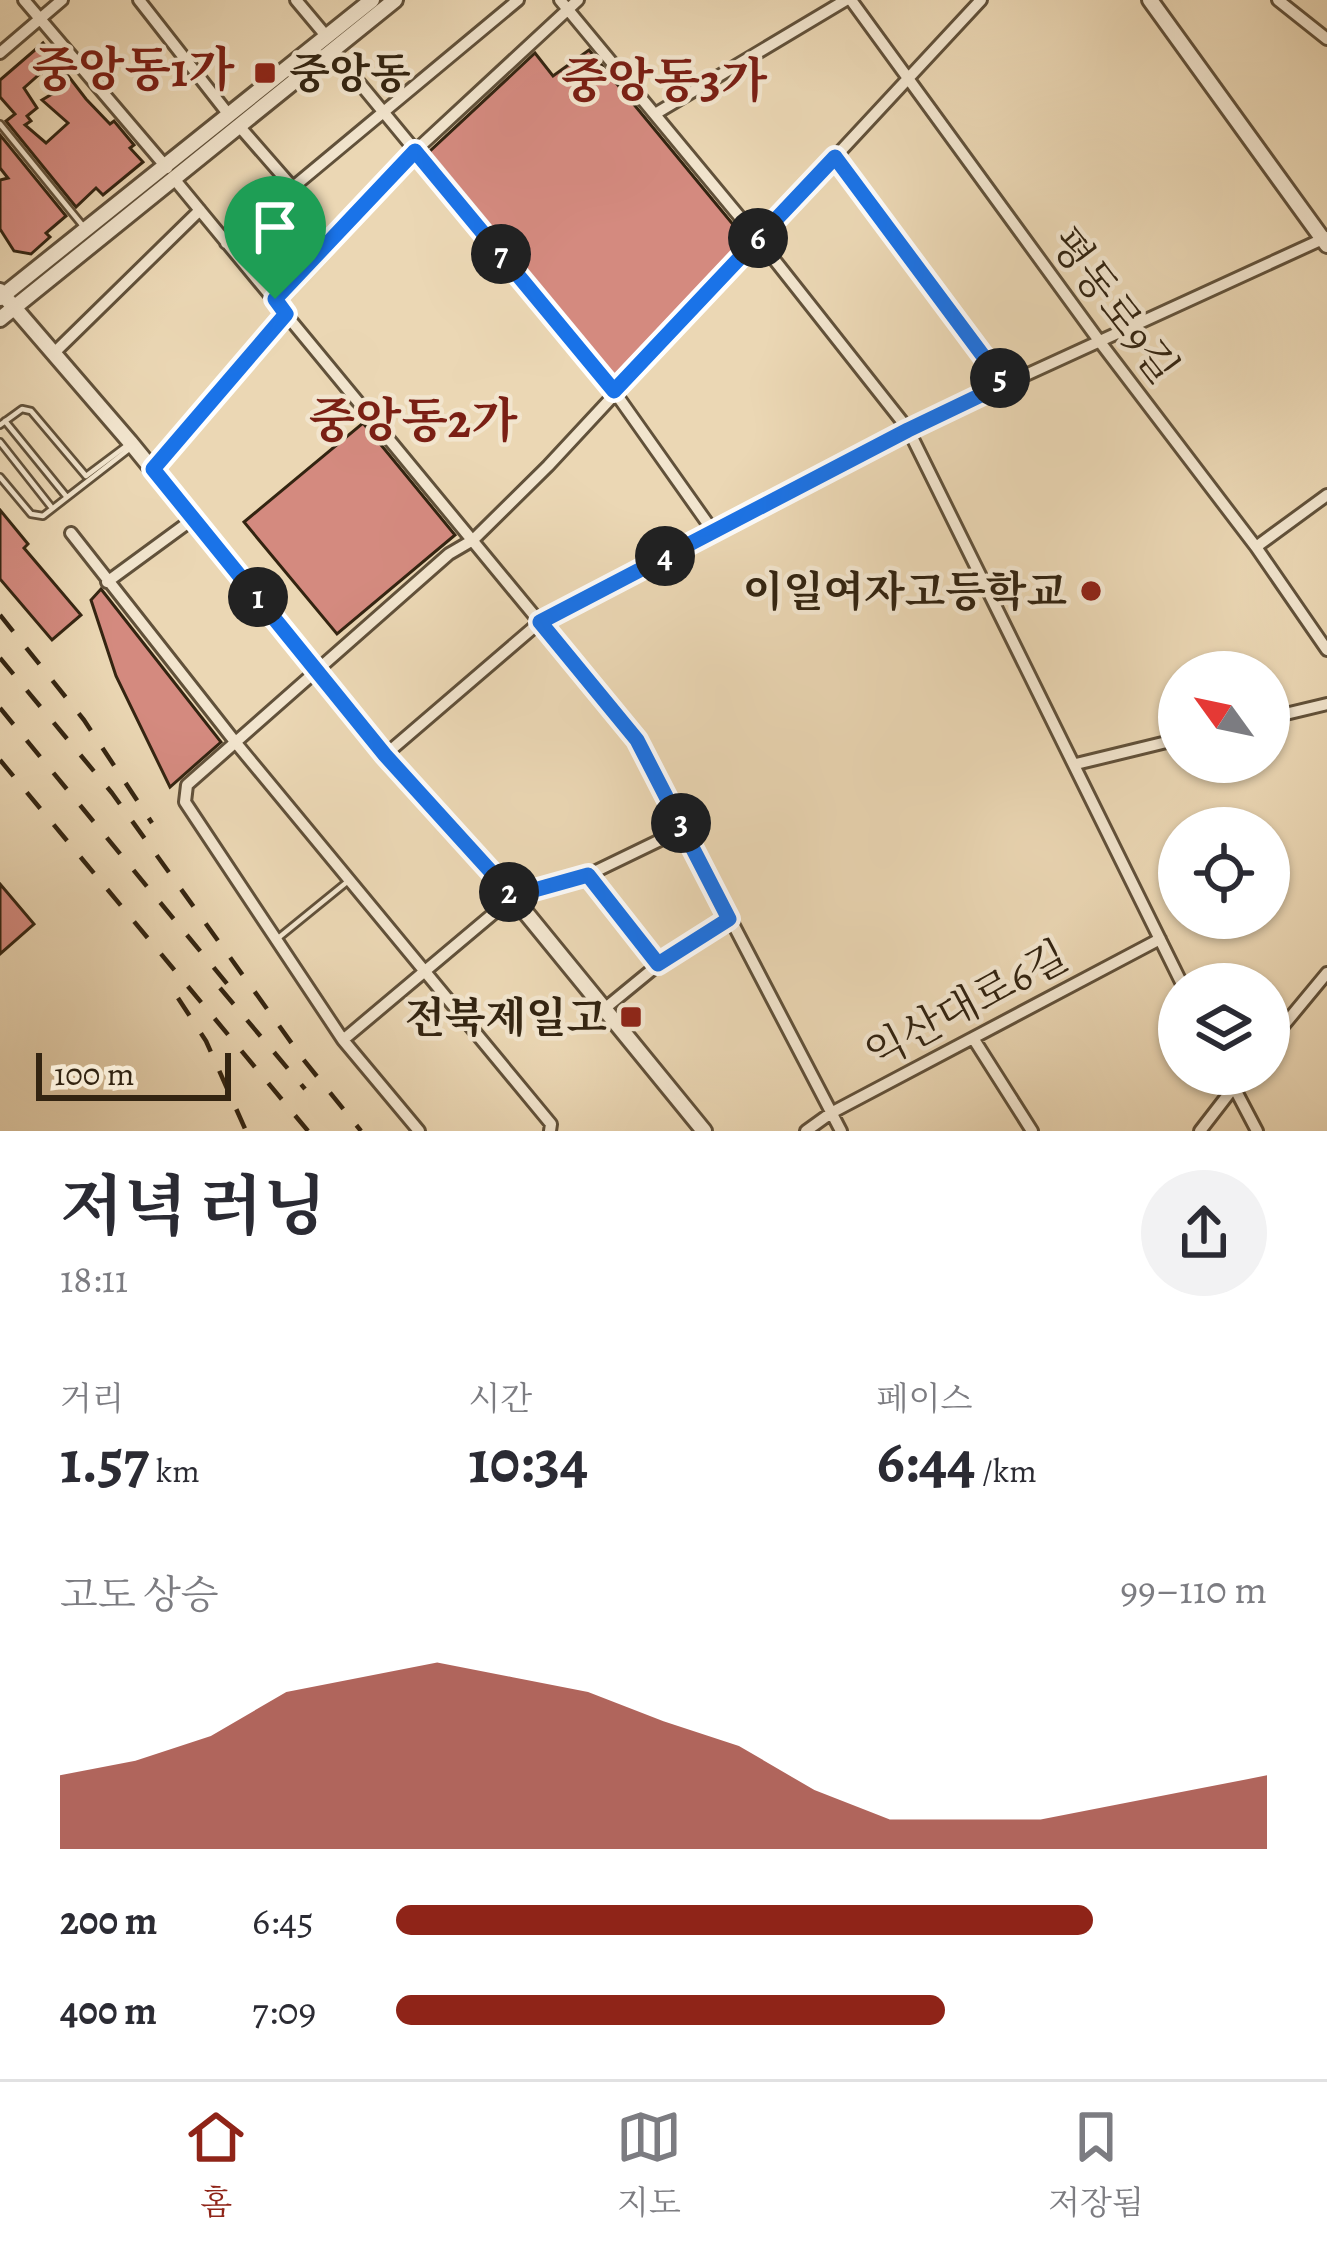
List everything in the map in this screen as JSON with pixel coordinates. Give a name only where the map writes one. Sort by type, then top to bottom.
[{"type":"street","points":[[24,0],[637,740],[841,1131]]},
{"type":"street","points":[[0,53],[62,0]]},
{"type":"street","points":[[139,0],[294,190]]},
{"type":"street","points":[[296,0],[614,391],[713,531]]},
{"type":"street","points":[[330,44],[372,0]]},
{"type":"street","points":[[4,298],[171,174],[330,44],[395,0]]},
{"type":"street","points":[[226,243],[518,0]]},
{"type":"street","points":[[275,299],[415,151],[564,5],[578,0]]},
{"type":"street","points":[[655,114],[849,0]]},
{"type":"street","name":"평동로9길","points":[[849,0],[1256,547],[1327,650]]},
{"type":"street","points":[[419,1131],[343,1040],[185,802],[187,785],[449,554],[473,539],[548,466],[982,0]]},
{"type":"street","points":[[385,755],[540,622],[908,430],[1326,240],[1150,0]]},
{"type":"street","points":[[1282,1],[1327,39]]},
{"type":"street","points":[[564,5],[758,238],[908,430],[1158,935]]},
{"type":"street","points":[[0,319],[4,298],[171,174]]},
{"type":"street","points":[[54,352],[200,211]]},
{"type":"street","points":[[4,298],[153,469],[385,755],[513,896],[704,1131]]},
{"type":"street","points":[[153,469],[286,314]]},
{"type":"street","points":[[1256,547],[1327,495]]},
{"type":"street","points":[[107,582],[193,519]]},
{"type":"street","points":[[71,533],[236,743],[551,1124],[550,1131]]},
{"type":"street","points":[[1290,713],[1327,704]]},
{"type":"street","points":[[1076,764],[1158,745]]},
{"type":"street","points":[[343,1040],[513,896],[588,875],[683,829]]},
{"type":"street","points":[[588,875],[658,964]]},
{"type":"street","points":[[603,1010],[658,964],[729,919]]},
{"type":"street","points":[[1160,939],[1172,963]]},
{"type":"street","name":"익산대로6길","points":[[806,1131],[831,1113],[1160,939]]},
{"type":"street","points":[[1290,1018],[1327,973]]},
{"type":"street","points":[[973,1038],[1032,1131]]},
{"type":"street","points":[[1200,1131],[1221,1095]]},
{"type":"street","points":[[1238,1095],[1257,1131]]},
{"type":"lane","points":[[0,124],[88,232]]},
{"type":"lane","points":[[835,157],[1004,384]]},
{"type":"lane","points":[[68,498],[3,423],[22,410],[31,411],[86,476],[132,444]]},
{"type":"lane","points":[[0,442],[53,509]]},
{"type":"lane","points":[[0,477],[31,514],[43,516],[132,444]]},
{"type":"lane","points":[[277,939],[350,880]]},
{"type":"building","points":[[43,43],[86,99],[110,124],[114,121],[143,162],[103,195],[96,188],[76,207],[6,121],[15,114],[0,97],[0,80]],"holes":[[[42,72],[57,91],[42,100],[68,123],[46,143],[25,125],[37,108],[24,88]]]},
{"type":"building","points":[[589,50],[745,239],[616,378],[429,152],[535,53],[553,76]]},
{"type":"building","points":[[0,135],[66,216],[31,254],[14,251],[0,229],[0,180],[8,178],[0,168]]},
{"type":"building","points":[[363,423],[455,535],[337,634],[244,522]]},
{"type":"building","points":[[0,510],[28,544],[24,548],[81,615],[52,640],[0,579]]},
{"type":"building","points":[[101,589],[221,742],[170,787],[116,676],[91,600]]},
{"type":"building","points":[[0,884],[34,924],[0,954]]},
{"type":"railway","points":[[0,615],[84,720],[152,823]]},
{"type":"railway","points":[[0,658],[112,793],[303,1059],[361,1131]]},
{"type":"railway","points":[[0,708],[238,997]]},
{"type":"railway","points":[[0,760],[308,1131]]},
{"type":"railway","points":[[220,988],[305,1089]]},
{"type":"railway","points":[[178,998],[206,1041],[246,1131]]},
{"type":"place","name":"중앙동","points":[[265,73]]},
{"type":"place","name":"이일여자고등학교","points":[[1091,591]]},
{"type":"place","name":"전북제일고","points":[[631,1017]]},
{"type":"district","name":"중앙동1가","points":[[133,69]]},
{"type":"district","name":"중앙동3가","points":[[664,80]]},
{"type":"district","name":"중앙동2가","points":[[413,420]]},
{"type":"route","points":[[415,151],[614,391],[835,157],[1004,384],[540,622],[637,740],[729,919],[658,964],[588,875],[513,896],[385,755],[153,469],[286,314],[275,299],[415,151]]}]
